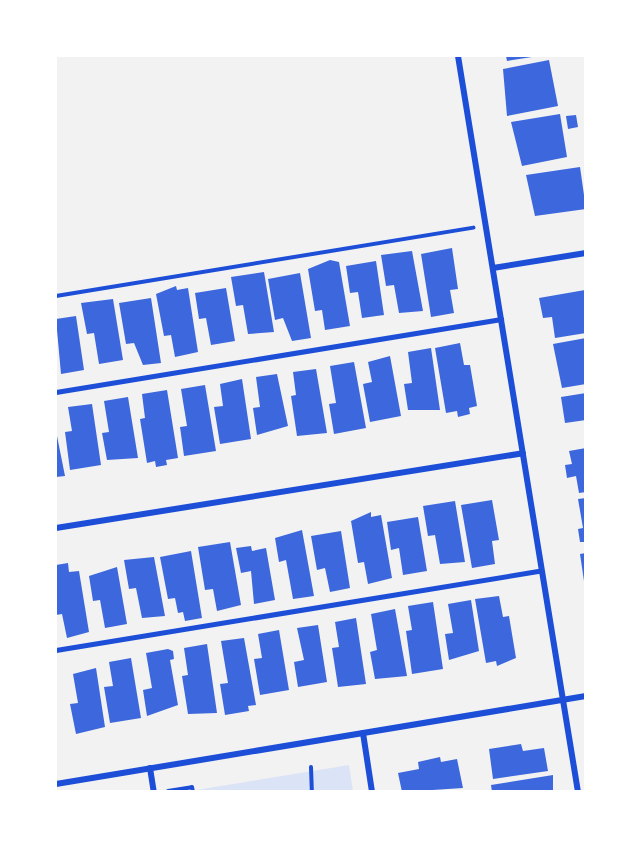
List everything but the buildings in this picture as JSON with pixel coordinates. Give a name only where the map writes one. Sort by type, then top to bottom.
[{"type":"street","points":[[458,56],[578,792]]},
{"type":"street","points":[[493,268],[585,253]]},
{"type":"street","points":[[56,528],[523,453]]},
{"type":"street","points":[[56,784],[585,696]]},
{"type":"street","points":[[363,733],[372,792]]},
{"type":"street","points":[[150,768],[154,792]]},
{"type":"lane","points":[[56,392],[501,319]]},
{"type":"lane","points":[[56,650],[541,572]]},
{"type":"path","points":[[56,296],[486,226]]},
{"type":"path","points":[[311,767],[312,792]]},
{"type":"path","points":[[163,792],[192,787],[194,791]]},
{"type":"shaded area","points":[[349,765],[353,791],[184,792]]}]
